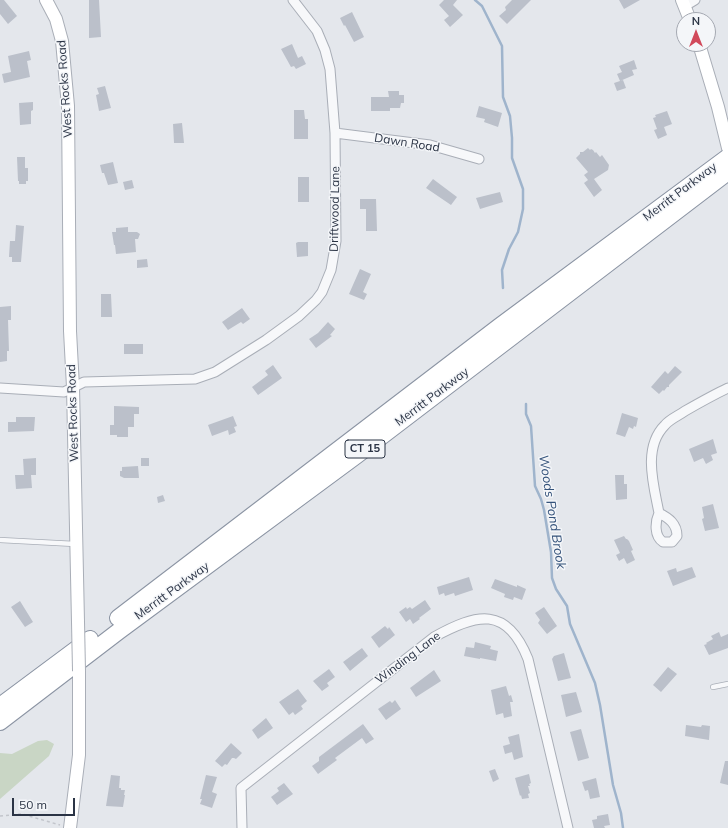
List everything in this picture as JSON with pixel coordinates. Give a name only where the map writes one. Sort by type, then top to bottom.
[{"type":"highway","name":"Merritt Parkway","points":[[0,706],[500,326],[728,157]]},
{"type":"highway","name":"Merritt Parkway","points":[[0,722],[119,631],[357,455],[728,172]]},
{"type":"main road","name":"West Rocks Road","points":[[46,0],[56,19],[60,33],[66,74],[69,135],[70,331],[73,387],[78,622],[79,755],[65,827]]},
{"type":"main road","points":[[687,2],[689,12]]},
{"type":"main road","points":[[702,52],[723,124],[728,148]]},
{"type":"street","name":"Driftwood Lane","points":[[0,388],[64,392],[84,382],[195,378],[205,376],[215,372],[266,340],[307,309],[322,292],[334,259],[336,242],[335,133],[330,69],[318,31],[293,0]]},
{"type":"street","name":"Dawn Road","points":[[335,133],[430,145],[479,159]]},
{"type":"street","points":[[659,513],[653,483],[652,463],[654,445],[659,432],[674,418],[703,400],[728,388]]},
{"type":"street","name":"Winding Lane","points":[[242,828],[241,788],[434,637],[462,622],[489,619],[507,626],[515,634],[521,642],[528,659],[568,828]]},
{"type":"lane","points":[[0,540],[76,544]]},
{"type":"lane","points":[[714,687],[728,684]]},
{"type":"path","points":[[0,816],[22,814],[65,827]]},
{"type":"green space","points":[[47,740],[54,744],[49,756],[0,799],[0,753],[12,754],[38,741]]},
{"type":"building","points":[[0,0],[4,0],[17,16],[8,24],[0,14]]},
{"type":"building","points":[[89,0],[99,0],[101,37],[89,38]]},
{"type":"building","points":[[444,0],[457,0],[453,5],[463,15],[450,27],[444,20],[449,16],[439,5]]},
{"type":"building","points":[[512,0],[531,0],[507,24],[499,16],[506,10],[505,7]]},
{"type":"building","points":[[619,0],[640,0],[624,9]]},
{"type":"building","points":[[352,12],[364,37],[354,42],[340,18]]},
{"type":"building","points":[[292,44],[298,58],[302,56],[306,64],[296,69],[294,66],[291,67],[281,49]]},
{"type":"building","points":[[29,51],[31,60],[27,61],[30,77],[4,83],[2,74],[11,72],[8,56]]},
{"type":"building","points":[[634,60],[637,69],[632,70],[634,75],[620,81],[617,74],[622,72],[619,66]]},
{"type":"building","points":[[623,80],[626,88],[617,91],[614,83]]},
{"type":"building","points":[[105,86],[111,108],[99,111],[96,95],[99,94],[97,88]]},
{"type":"building","points":[[388,91],[399,91],[399,95],[404,95],[404,103],[401,103],[400,108],[390,108],[390,111],[371,111],[371,97],[389,97]]},
{"type":"building","points":[[33,102],[31,124],[20,125],[19,103]]},
{"type":"building","points":[[479,106],[502,113],[498,127],[484,122],[485,119],[476,117]]},
{"type":"building","points":[[294,110],[304,110],[305,119],[308,119],[308,139],[294,139]]},
{"type":"building","points":[[667,111],[672,124],[664,127],[667,135],[658,139],[654,130],[657,129],[653,118],[656,117],[655,115]]},
{"type":"building","points":[[182,123],[184,143],[174,143],[173,124]]},
{"type":"building","points":[[588,148],[593,150],[595,153],[596,152],[600,157],[602,155],[609,165],[608,170],[594,179],[602,190],[594,197],[584,183],[588,180],[584,175],[588,172],[576,158],[580,152],[583,152]]},
{"type":"building","points":[[17,157],[25,157],[25,168],[28,168],[28,181],[26,181],[26,184],[19,184],[18,181]]},
{"type":"building","points":[[113,162],[118,183],[108,185],[100,165]]},
{"type":"building","points":[[298,177],[309,177],[309,202],[298,202]]},
{"type":"building","points":[[433,179],[457,197],[451,205],[426,188]]},
{"type":"building","points":[[132,180],[134,188],[125,190],[123,182]]},
{"type":"building","points":[[500,192],[503,202],[480,209],[476,198]]},
{"type":"building","points":[[360,199],[376,199],[377,231],[366,231],[366,209],[360,209]]},
{"type":"building","points":[[16,225],[24,226],[21,262],[12,262],[12,257],[9,257],[10,241],[15,241]]},
{"type":"building","points":[[128,227],[128,232],[137,232],[140,234],[138,239],[135,239],[136,252],[116,254],[112,232],[116,232],[116,228]]},
{"type":"building","points":[[308,242],[308,256],[297,257],[296,243]]},
{"type":"building","points":[[147,259],[148,267],[137,268],[137,260]]},
{"type":"building","points":[[360,269],[371,274],[363,292],[367,294],[364,300],[349,294]]},
{"type":"building","points":[[101,294],[111,294],[112,317],[101,317]]},
{"type":"building","points":[[11,306],[11,320],[8,320],[9,351],[7,351],[7,361],[0,362],[0,307]]},
{"type":"building","points":[[242,308],[250,319],[243,324],[241,322],[228,330],[222,322]]},
{"type":"building","points":[[328,322],[335,329],[330,335],[332,336],[316,348],[309,339],[318,333]]},
{"type":"building","points":[[124,344],[143,344],[143,354],[124,354]]},
{"type":"building","points":[[273,365],[282,378],[258,395],[252,387],[268,375],[265,371]]},
{"type":"building","points":[[675,366],[682,372],[669,385],[669,387],[659,394],[651,387],[665,371],[668,374]]},
{"type":"building","points":[[114,406],[139,407],[139,414],[134,414],[134,427],[128,427],[128,437],[117,437],[117,435],[110,435],[110,425],[114,425]]},
{"type":"building","points":[[622,413],[638,418],[636,427],[634,426],[633,429],[629,427],[625,437],[616,434]]},
{"type":"building","points":[[233,416],[237,426],[234,427],[236,432],[229,435],[228,430],[212,436],[208,425]]},
{"type":"building","points":[[16,417],[35,417],[34,431],[8,432],[8,422],[16,422]]},
{"type":"building","points":[[713,439],[717,453],[711,455],[713,460],[706,464],[703,458],[694,462],[689,449]]},
{"type":"building","points":[[36,458],[36,475],[31,475],[32,488],[16,489],[15,475],[24,475],[23,459]]},
{"type":"building","points":[[141,458],[149,458],[149,466],[141,466]]},
{"type":"building","points":[[138,466],[139,478],[124,478],[120,476],[122,467]]},
{"type":"building","points":[[615,475],[624,475],[624,484],[627,484],[627,499],[616,500]]},
{"type":"building","points":[[163,495],[165,501],[158,503],[157,497]]},
{"type":"building","points":[[713,504],[719,528],[705,531],[702,519],[704,518],[702,507]]},
{"type":"building","points":[[624,536],[629,541],[635,560],[627,564],[624,558],[619,561],[616,555],[620,553],[614,540]]},
{"type":"building","points":[[692,567],[696,577],[673,586],[667,571],[676,568],[677,572]]},
{"type":"building","points":[[469,577],[473,590],[455,596],[454,593],[445,596],[444,593],[439,595],[437,587]]},
{"type":"building","points":[[495,579],[526,589],[522,600],[514,597],[513,600],[504,597],[505,594],[491,588]]},
{"type":"building","points":[[425,600],[431,609],[413,624],[410,619],[406,622],[399,612],[406,607],[407,609],[410,607],[412,609]]},
{"type":"building","points":[[20,601],[33,622],[25,627],[11,607]]},
{"type":"building","points":[[544,607],[557,626],[547,634],[538,623],[540,620],[535,613]]},
{"type":"building","points":[[385,626],[388,629],[389,627],[395,635],[379,648],[371,637]]},
{"type":"building","points":[[719,632],[721,637],[728,634],[728,648],[709,655],[704,645],[713,639],[711,636]]},
{"type":"building","points":[[475,642],[491,646],[490,649],[498,651],[496,661],[464,656],[466,647],[474,648]]},
{"type":"building","points":[[362,648],[368,656],[350,671],[343,662]]},
{"type":"building","points":[[564,653],[571,678],[558,681],[552,659],[554,656]]},
{"type":"building","points":[[668,667],[677,674],[661,692],[653,685]]},
{"type":"building","points":[[329,669],[335,677],[327,683],[329,686],[322,691],[313,681]]},
{"type":"building","points":[[434,670],[441,681],[416,697],[410,688]]},
{"type":"building","points":[[506,686],[509,696],[511,695],[513,702],[510,702],[512,716],[504,718],[503,713],[496,715],[491,690]]},
{"type":"building","points":[[298,689],[307,701],[301,706],[303,709],[295,715],[293,712],[289,715],[279,702]]},
{"type":"building","points":[[576,692],[582,712],[566,717],[561,695]]},
{"type":"building","points":[[395,700],[401,709],[386,720],[378,709],[390,701],[392,703]]},
{"type":"building","points":[[266,718],[273,728],[258,739],[252,730]]},
{"type":"building","points":[[363,724],[374,739],[366,744],[362,738],[335,758],[337,760],[318,774],[312,766],[319,761],[319,757]]},
{"type":"building","points":[[686,725],[701,727],[702,725],[710,726],[709,740],[685,736]]},
{"type":"building","points":[[581,729],[589,758],[578,761],[570,732]]},
{"type":"building","points":[[519,734],[523,757],[514,760],[512,752],[505,754],[503,746],[510,744],[508,737]]},
{"type":"building","points":[[231,743],[242,753],[236,759],[232,758],[227,765],[225,764],[222,767],[215,761]]},
{"type":"building","points":[[725,761],[728,761],[728,785],[720,783]]},
{"type":"building","points":[[495,769],[499,779],[493,782],[489,771]]},
{"type":"building","points":[[529,774],[531,783],[529,784],[530,786],[528,786],[530,793],[528,794],[529,798],[522,799],[515,778]]},
{"type":"building","points":[[111,775],[120,776],[119,788],[121,788],[121,790],[125,790],[123,807],[106,806]]},
{"type":"building","points":[[206,775],[217,777],[212,792],[217,794],[212,808],[200,804]]},
{"type":"building","points":[[596,778],[600,797],[590,799],[588,790],[585,791],[582,782]]},
{"type":"building","points":[[284,783],[293,794],[277,805],[271,797],[279,791],[277,788]]},
{"type":"building","points":[[608,814],[610,825],[604,826],[605,828],[594,828],[592,820],[597,819],[597,816]]},
{"type":"waterway","name":"Woods Pond Brook","points":[[475,0],[482,6],[502,46],[503,97],[510,116],[512,158],[523,189],[523,209],[518,232],[509,249],[502,270],[503,288]]},
{"type":"waterway","name":"Woods Pond Brook","points":[[526,404],[526,414],[531,426],[535,486],[544,510],[551,552],[552,578],[556,589],[567,606],[570,624],[595,683],[613,785],[621,813],[623,828]]}]
